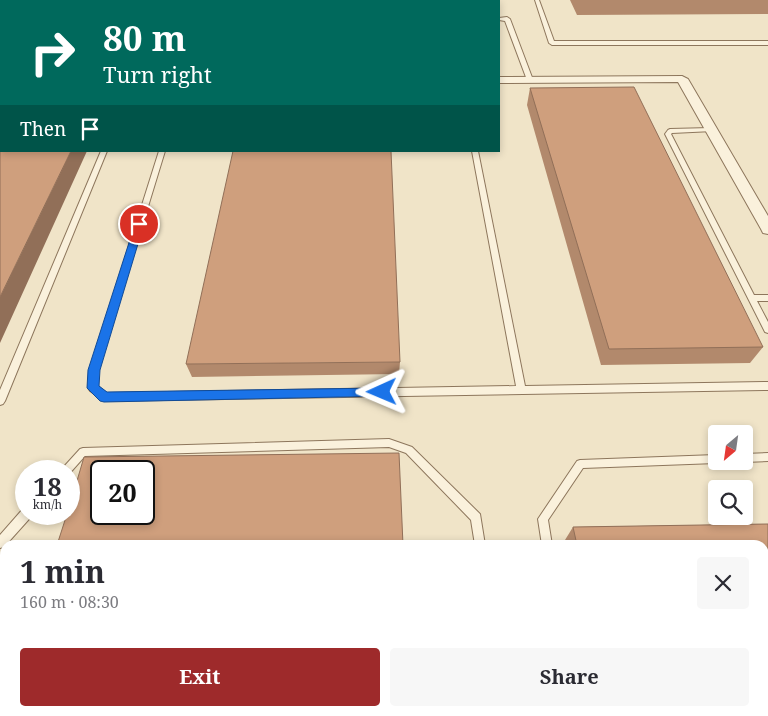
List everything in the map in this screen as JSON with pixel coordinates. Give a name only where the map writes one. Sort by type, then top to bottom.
[{"type":"street","points":[[500,80],[682,79],[768,229]]},
{"type":"lane","points":[[537,0],[552,43],[768,43]]},
{"type":"lane","points":[[500,19],[508,19],[530,80]]},
{"type":"lane","points":[[711,130],[670,131],[668,134],[768,330]]},
{"type":"lane","points":[[0,401],[104,152]]},
{"type":"lane","points":[[162,152],[94,370],[93,388],[104,398],[768,386]]},
{"type":"lane","points":[[476,152],[521,390]]},
{"type":"lane","points":[[751,298],[768,298]]},
{"type":"lane","points":[[75,460],[83,452],[389,443],[409,450],[476,518],[479,540]]},
{"type":"lane","points":[[753,458],[768,457]]},
{"type":"lane","points":[[546,540],[543,519],[580,464],[708,459]]},
{"type":"lane","points":[[3,540],[16,525]]},
{"type":"building","points":[[634,87],[763,347],[609,349],[530,88]]},
{"type":"building","points":[[0,152],[71,152],[0,297]]},
{"type":"building","points":[[233,152],[391,152],[400,362],[186,364]]},
{"type":"building","points":[[399,453],[403,540],[59,540],[63,525],[80,525],[80,471],[84,457]]},
{"type":"building","points":[[768,524],[768,540],[576,540],[573,527]]},
{"type":"route","points":[[139,224],[94,370],[93,388],[104,398],[382,392]]}]
